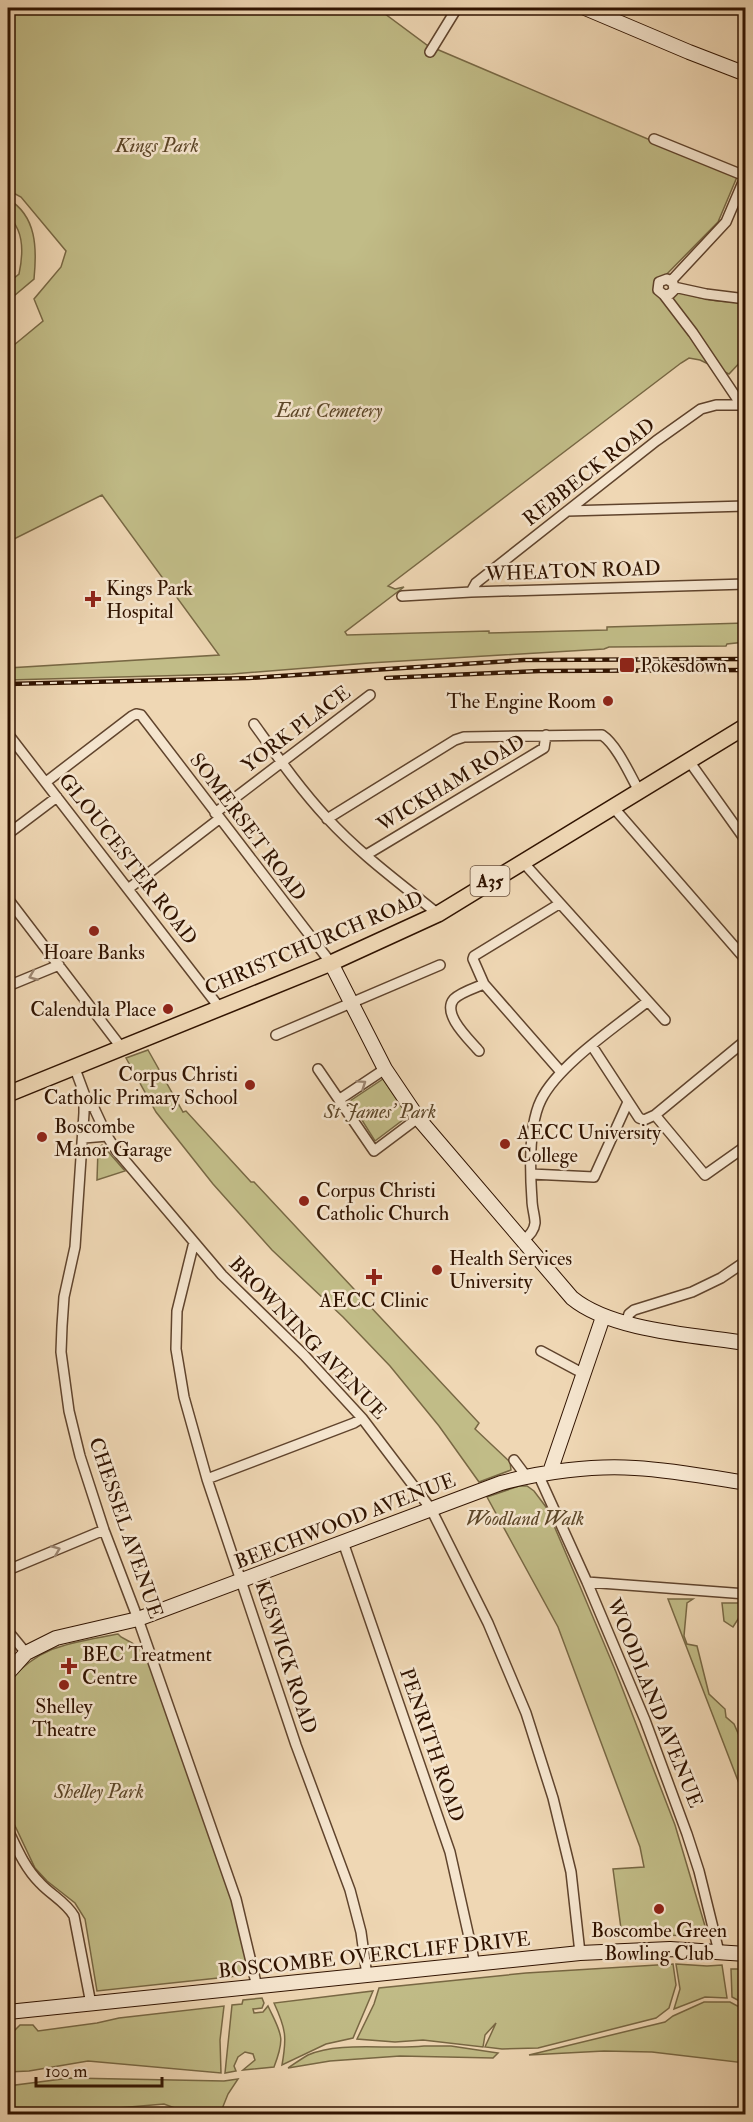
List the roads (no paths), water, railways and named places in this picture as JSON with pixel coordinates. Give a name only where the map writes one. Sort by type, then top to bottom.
[{"type":"main road","name":"CHRISTCHURCH ROAD","points":[[8,1094],[331,963],[438,914],[746,726]]},
{"type":"street","points":[[430,52],[457,8]]},
{"type":"street","points":[[585,8],[746,74]]},
{"type":"street","points":[[654,139],[745,176],[726,222],[672,284],[670,294],[664,296]]},
{"type":"street","points":[[743,409],[693,333],[658,290],[658,285],[664,279],[672,284],[715,295],[746,298]]},
{"type":"street","name":"REBBECK ROAD","points":[[471,592],[476,583],[701,409],[716,405],[743,409]]},
{"type":"street","points":[[567,512],[746,506]]},
{"type":"street","name":"WHEATON ROAD","points":[[402,596],[746,584]]},
{"type":"street","name":"YORK PLACE","points":[[128,889],[281,762],[370,695]]},
{"type":"street","name":"SOMERSET ROAD","points":[[46,782],[136,714],[141,716],[331,963]]},
{"type":"street","points":[[254,724],[327,819],[366,855],[438,914]]},
{"type":"street","name":"GLOUCESTER ROAD","points":[[8,734],[219,1007]]},
{"type":"street","name":"WICKHAM ROAD","points":[[366,855],[544,748],[546,735]]},
{"type":"street","points":[[327,819],[460,738],[602,735],[618,754],[639,791]]},
{"type":"street","points":[[689,761],[746,841]]},
{"type":"street","points":[[8,834],[57,797]]},
{"type":"street","points":[[613,807],[746,960]]},
{"type":"street","points":[[736,828],[746,821]]},
{"type":"street","points":[[522,861],[665,1020]]},
{"type":"street","points":[[8,898],[44,949],[59,965],[121,1047]]},
{"type":"street","points":[[559,904],[474,956],[474,962],[484,984],[561,1072]]},
{"type":"street","points":[[331,963],[385,1069],[418,1118],[572,1298],[603,1317],[626,1323],[746,1343]]},
{"type":"street","points":[[8,986],[59,965]]},
{"type":"street","points":[[276,1035],[440,965]]},
{"type":"street","points":[[479,1051],[463,1033],[451,1014],[451,1006],[455,998],[484,984]]},
{"type":"street","points":[[522,1242],[532,1232],[535,1224],[531,1174],[535,1115],[547,1090],[561,1072],[648,1001]]},
{"type":"street","points":[[592,1047],[639,1118],[644,1120],[655,1115],[746,1040]]},
{"type":"street","name":"CHESSEL AVENUE","points":[[74,1066],[84,1093],[84,1138],[75,1247],[64,1297],[61,1352],[69,1411],[80,1456],[104,1530],[236,1899],[257,1987]]},
{"type":"street","points":[[318,1069],[374,1151],[418,1118]]},
{"type":"street","points":[[340,1099],[385,1069]]},
{"type":"street","points":[[531,1174],[594,1177],[628,1102]]},
{"type":"street","name":"BROWNING AVENUE","points":[[84,1103],[94,1108],[107,1136],[194,1242],[249,1304],[304,1355],[362,1418],[431,1509],[488,1623],[526,1713],[553,1798],[571,1872],[580,1953]]},
{"type":"street","points":[[655,1115],[705,1175],[746,1146]]},
{"type":"street","points":[[84,1138],[107,1136]]},
{"type":"street","name":"KESWICK ROAD","points":[[194,1242],[177,1311],[176,1349],[183,1397],[207,1479],[296,1745],[350,1890],[361,1932],[367,1976]]},
{"type":"street","points":[[626,1323],[629,1314],[634,1310],[692,1292],[746,1261]]},
{"type":"street","points":[[514,1460],[538,1474],[584,1374],[603,1317]]},
{"type":"street","points":[[541,1351],[584,1374]]},
{"type":"street","points":[[207,1479],[362,1418]]},
{"type":"street","name":"BEECHWOOD AVENUE","points":[[8,1672],[26,1653],[56,1638],[138,1620],[501,1483],[538,1474],[632,1467],[746,1483]]},
{"type":"street","name":"WOODLAND AVENUE","points":[[538,1474],[588,1582],[641,1711],[687,1834],[711,1917],[718,1952]]},
{"type":"street","points":[[8,1570],[104,1530]]},
{"type":"street","name":"PENRITH ROAD","points":[[343,1542],[450,1852],[475,1964]]},
{"type":"street","points":[[588,1582],[746,1594]]},
{"type":"street","points":[[8,1631],[26,1653]]},
{"type":"street","points":[[8,1830],[23,1863],[40,1884],[69,1908],[74,1916],[90,2004]]},
{"type":"street","name":"BOSCOMBE OVERCLIFF DRIVE","points":[[8,2012],[580,1953],[639,1949],[746,1954]]},
{"type":"railway","points":[[8,684],[249,678],[524,660],[746,659]]},
{"type":"railway","points":[[386,678],[539,671],[746,670]]},
{"type":"place","name":"Kings Park Hospital","points":[[93,599]]},
{"type":"place","name":"Pokesdown","points":[[627,665]]},
{"type":"place","name":"The Engine Room","points":[[608,701]]},
{"type":"place","name":"Hoare Banks","points":[[94,931]]},
{"type":"place","name":"Calendula Place","points":[[168,1009]]},
{"type":"place","name":"Corpus Christi Catholic Primary School","points":[[250,1085]]},
{"type":"place","name":"Boscombe Manor Garage","points":[[42,1137]]},
{"type":"place","name":"AECC University College","points":[[505,1144]]},
{"type":"place","name":"Corpus Christi Catholic Church","points":[[304,1201]]},
{"type":"place","name":"Health Services University","points":[[437,1270]]},
{"type":"place","name":"AECC Clinic","points":[[374,1277]]},
{"type":"place","name":"BEC Treatment Centre","points":[[69,1666]]},
{"type":"place","name":"Shelley Theatre","points":[[64,1685]]},
{"type":"place","name":"Boscombe Green Bowling Club","points":[[659,1909]]},
{"type":"park label","name":"Kings Park","points":[[157,145]]},
{"type":"park label","name":"East Cemetery","points":[[329,410]]},
{"type":"park label","name":"St James' Park","points":[[380,1111]]},
{"type":"park label","name":"Woodland Walk","points":[[525,1518]]},
{"type":"park label","name":"Shelley Park","points":[[99,1791]]}]
